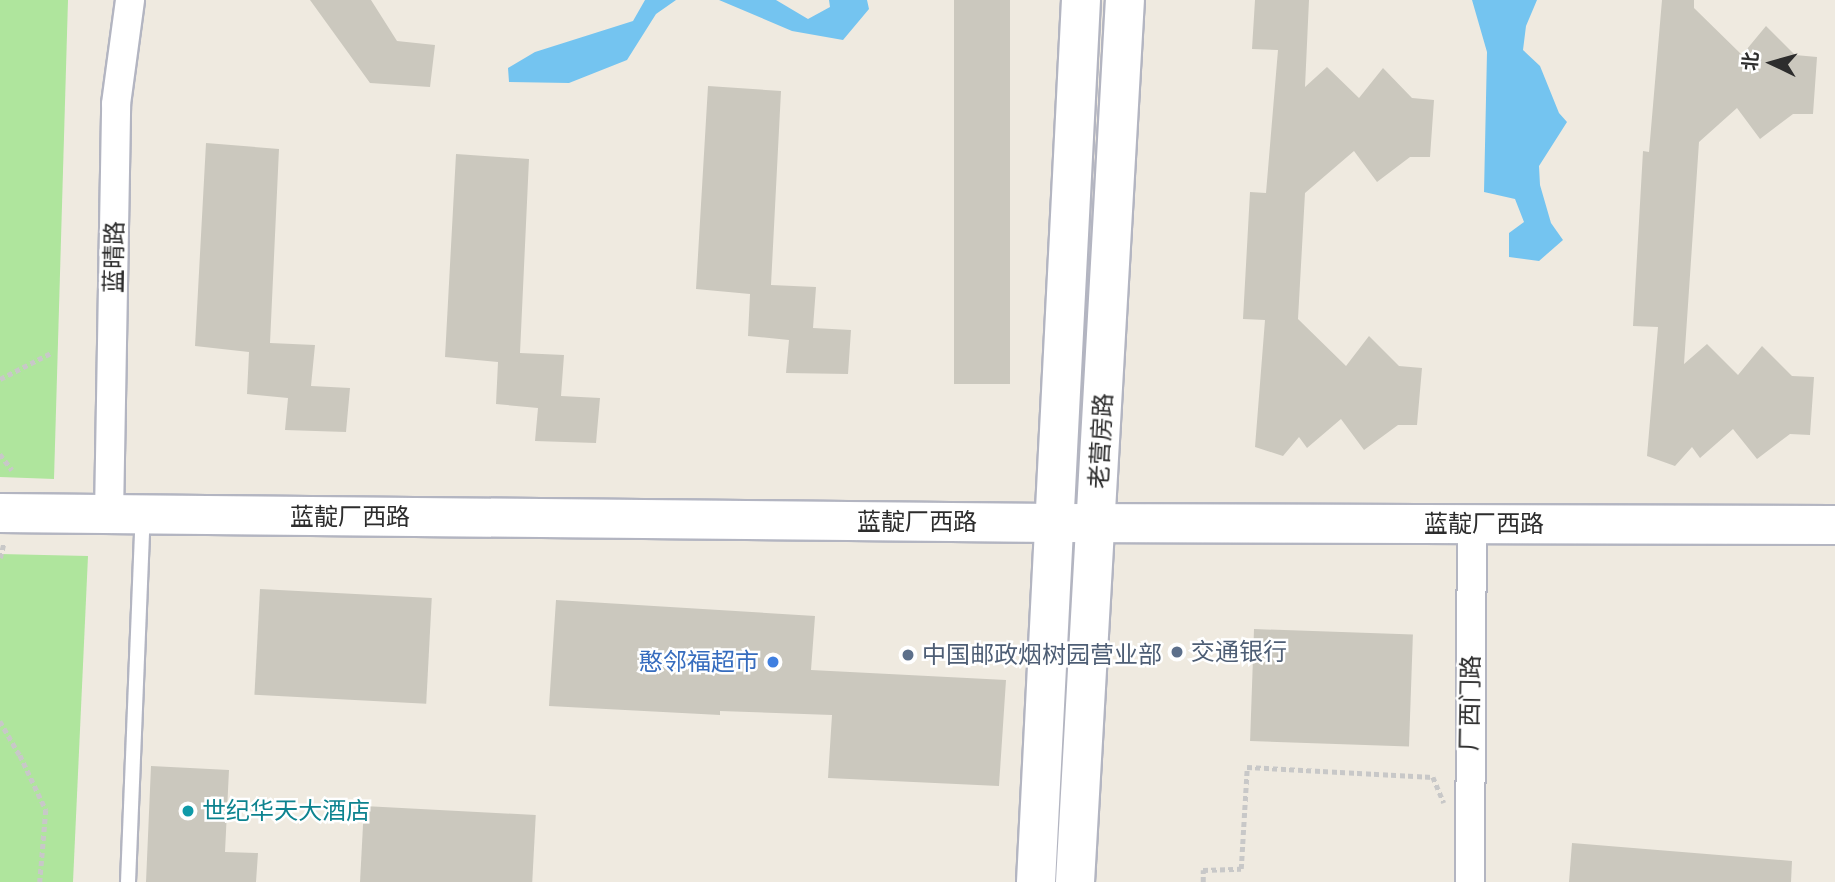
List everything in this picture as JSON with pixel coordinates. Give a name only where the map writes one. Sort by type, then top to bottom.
[{"type":"street","name":"蓝晴路","points":[[126,515],[116,104],[130,0]]},
{"type":"street","name":"老营房路","points":[[1036,882],[1081,0]]},
{"type":"street","name":"老营房路","points":[[1075,882],[1125,0]]},
{"type":"street","name":"蓝靛厂西路","points":[[0,513],[1055,523],[1835,525]]},
{"type":"street","name":"厂西门路","points":[[1471,882],[1472,524]]},
{"type":"lane","points":[[126,515],[128,882]]},
{"type":"path","points":[[0,379],[51,353]]},
{"type":"path","points":[[0,454],[12,470]]},
{"type":"path","points":[[0,721],[46,810],[40,882]]},
{"type":"path","points":[[1203,882],[1203,870],[1241,869],[1247,767],[1433,777]]},
{"type":"green space","points":[[0,0],[68,0],[54,479],[0,477]]},
{"type":"green space","points":[[0,554],[88,556],[73,882],[0,882]]},
{"type":"water","points":[[645,0],[676,0],[656,14],[627,60],[569,83],[509,82],[508,68],[535,52],[633,21]]},
{"type":"water","points":[[719,0],[776,0],[808,19],[830,7],[829,0],[867,0],[869,9],[843,40],[792,31]]},
{"type":"water","points":[[1472,0],[1537,0],[1526,26],[1523,50],[1540,66],[1559,113],[1567,122],[1539,166],[1540,185],[1551,223],[1563,240],[1539,261],[1509,257],[1509,233],[1524,222],[1515,199],[1484,192],[1487,52]]},
{"type":"building","points":[[310,0],[371,0],[397,41],[435,45],[430,87],[370,83]]},
{"type":"building","points":[[954,0],[1010,0],[1010,384],[954,384]]},
{"type":"building","points":[[1255,0],[1309,0],[1305,87],[1327,67],[1359,98],[1383,68],[1412,98],[1434,100],[1430,157],[1410,157],[1377,182],[1354,151],[1305,193],[1298,319],[1346,366],[1369,336],[1399,366],[1422,368],[1417,425],[1398,425],[1364,450],[1341,419],[1307,448],[1299,437],[1283,456],[1255,447],[1265,320],[1243,319],[1250,192],[1266,193],[1278,50],[1252,49]]},
{"type":"building","points":[[1662,0],[1694,0],[1694,8],[1742,55],[1766,26],[1795,55],[1817,57],[1813,114],[1793,114],[1760,139],[1737,108],[1699,142],[1684,364],[1707,344],[1738,375],[1762,346],[1792,376],[1814,377],[1810,435],[1790,434],[1757,459],[1733,429],[1700,458],[1692,447],[1675,466],[1647,456],[1658,327],[1633,326],[1643,151],[1649,152]]},
{"type":"building","points":[[708,86],[781,91],[771,285],[816,287],[813,328],[851,330],[848,374],[786,373],[789,340],[748,336],[750,294],[696,289]]},
{"type":"building","points":[[206,143],[279,149],[270,343],[315,345],[311,386],[350,388],[346,432],[285,430],[288,398],[247,394],[249,352],[195,346]]},
{"type":"building","points":[[456,154],[529,159],[520,353],[564,355],[561,396],[600,398],[596,443],[535,441],[538,408],[496,404],[498,362],[445,357]]},
{"type":"building","points":[[260,589],[432,598],[426,704],[254,695]]},
{"type":"building","points":[[556,600],[815,616],[811,670],[1006,680],[999,786],[828,778],[832,715],[720,711],[720,715],[549,706]]},
{"type":"building","points":[[1254,629],[1413,635],[1409,746],[1250,741]]},
{"type":"building","name":"世纪华天大酒店","points":[[151,766],[229,770],[225,852],[258,853],[256,882],[146,882]]},
{"type":"building","points":[[364,806],[536,815],[532,882],[360,882]]},
{"type":"building","points":[[1572,843],[1792,861],[1791,882],[1569,882]]},
{"type":"place","name":"交通银行","points":[[1177,652]]},
{"type":"place","name":"中国邮政烟树园营业部","points":[[908,655]]},
{"type":"place","name":"憨邻福超市","points":[[773,662]]},
{"type":"place","name":"世纪华天大酒店","points":[[188,811]]}]
